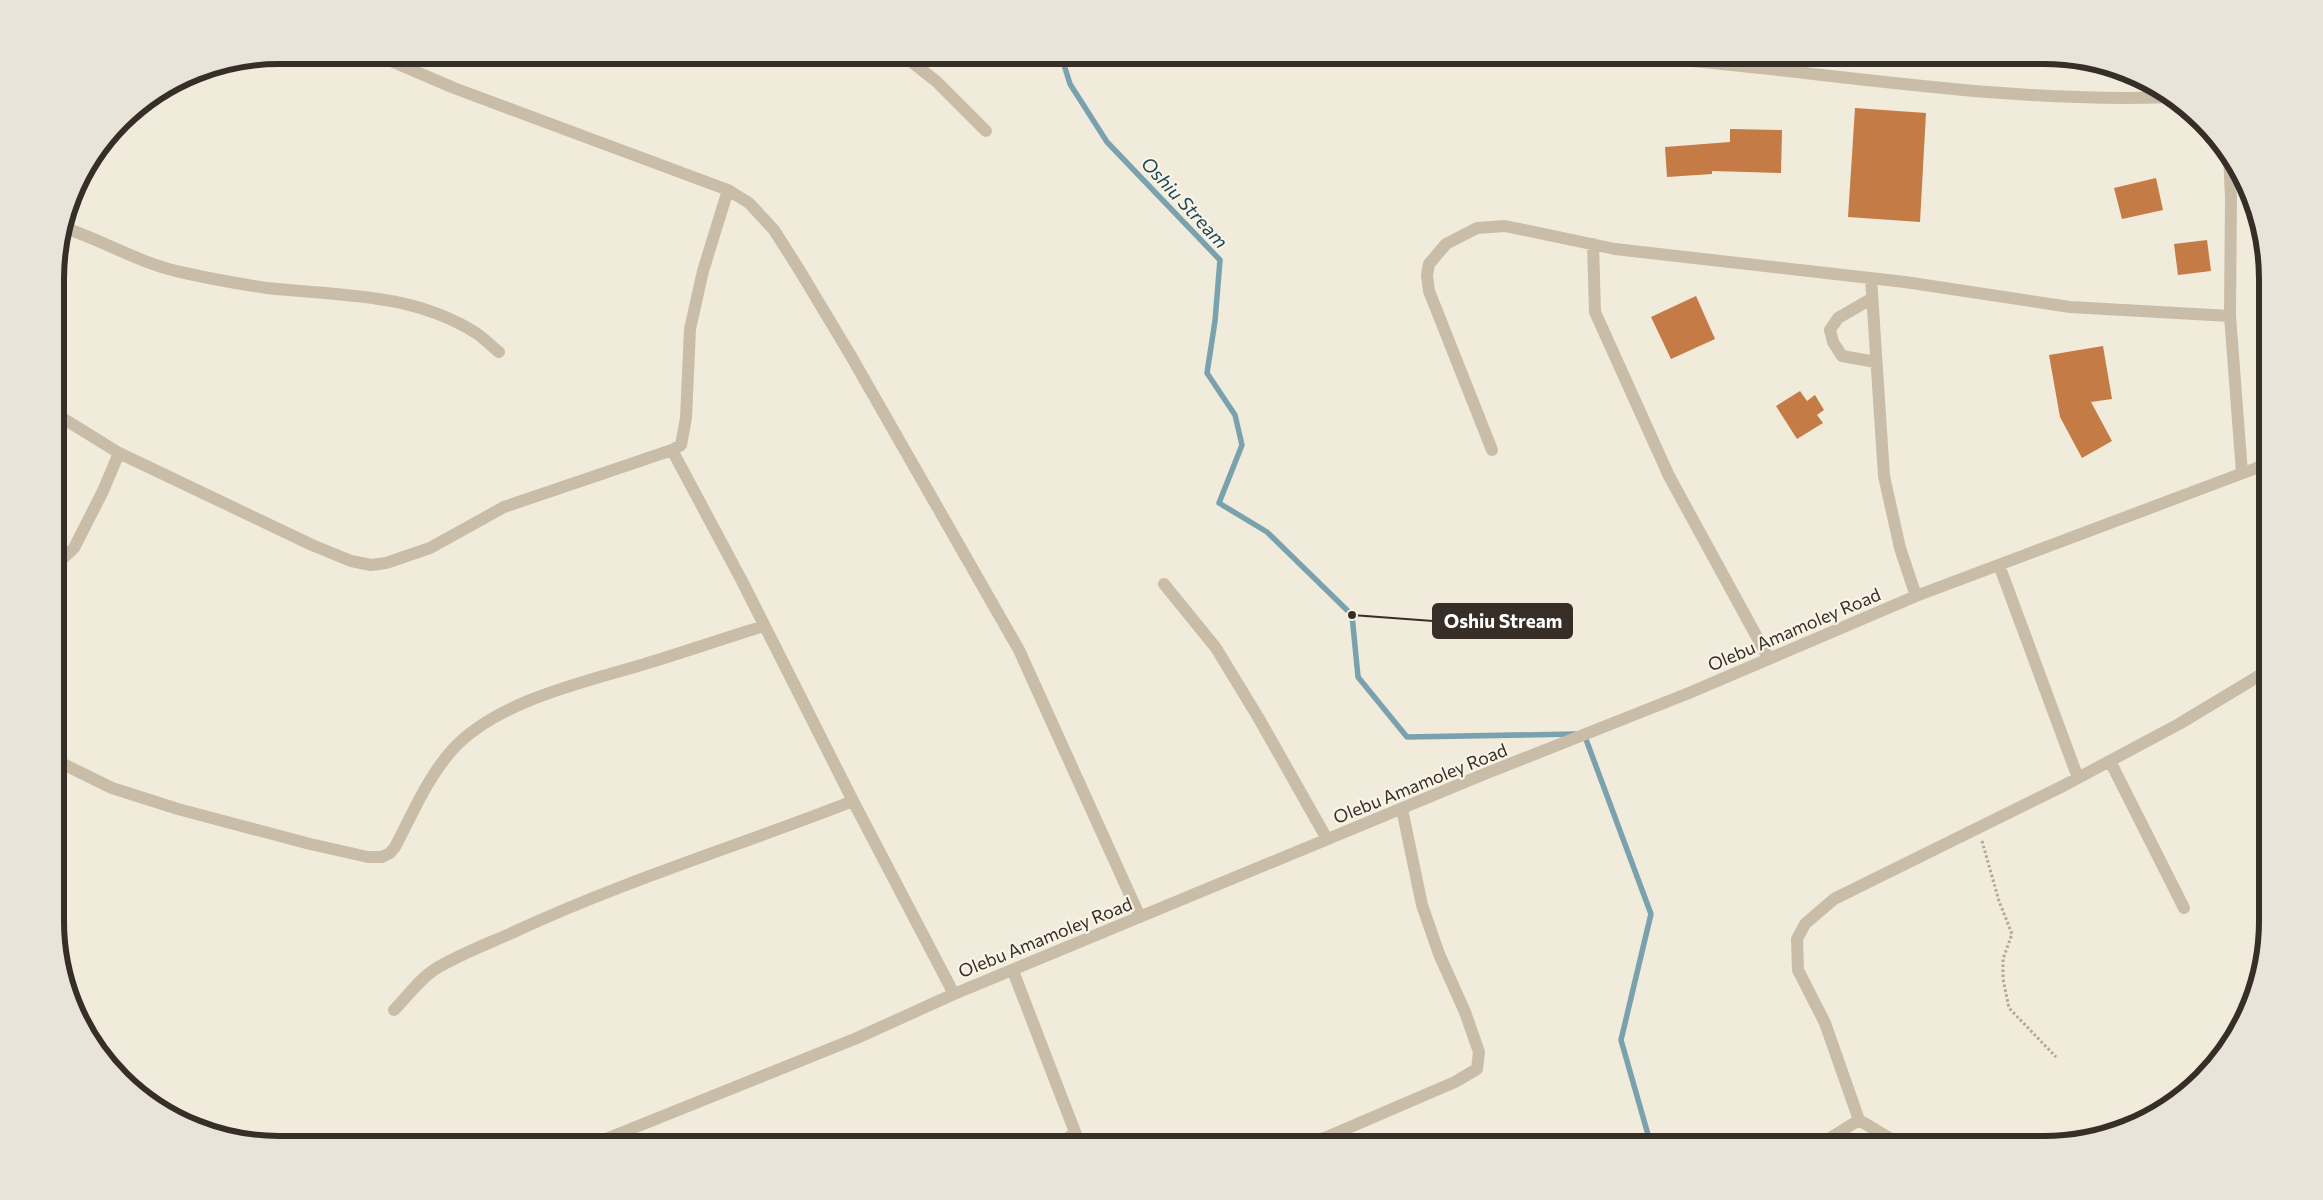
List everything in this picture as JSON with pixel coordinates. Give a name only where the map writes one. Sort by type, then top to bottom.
[{"type":"street","points":[[398,64],[454,88],[728,190],[749,203],[774,230],[851,356],[1019,650],[1140,917]]},
{"type":"street","points":[[914,64],[936,82],[986,131]]},
{"type":"street","points":[[1721,64],[1978,93],[2074,97],[2160,97]]},
{"type":"street","points":[[2230,169],[2230,316],[2242,473]]},
{"type":"street","points":[[64,419],[119,453],[312,545],[350,561],[371,565],[386,563],[430,548],[504,507],[672,450],[680,445],[683,440],[690,329],[703,270],[728,190]]},
{"type":"street","points":[[1492,450],[1429,291],[1427,275],[1429,264],[1446,244],[1477,228],[1505,226],[1593,244],[1666,256],[1871,278],[2070,307],[2230,316]]},
{"type":"street","points":[[69,230],[135,259],[183,273],[268,288],[361,295],[396,301],[451,320],[477,333],[498,352]]},
{"type":"street","points":[[1593,244],[1595,312],[1669,476],[1769,659]]},
{"type":"street","points":[[1871,278],[1884,476],[1900,548],[1916,596]]},
{"type":"street","points":[[1871,299],[1838,318],[1830,330],[1833,342],[1842,356],[1876,362]]},
{"type":"street","points":[[672,450],[954,994]]},
{"type":"street","points":[[64,557],[74,548],[103,491],[119,453]]},
{"type":"street","name":"Olebu Amamoley Road","points":[[612,1136],[857,1038],[954,994],[1769,659],[1916,596],[2259,467]]},
{"type":"street","points":[[1999,565],[2078,778]]},
{"type":"street","points":[[1164,584],[1216,648],[1258,717],[1327,840]]},
{"type":"street","points":[[64,765],[112,788],[178,809],[310,844],[368,857],[382,857],[390,853],[395,847],[417,800],[436,771],[453,749],[474,729],[537,698],[764,626]]},
{"type":"street","points":[[1886,1136],[1859,1120],[1825,1023],[1798,970],[1797,939],[1805,924],[1834,899],[2078,778],[2179,724],[2259,676]]},
{"type":"street","points":[[2110,761],[2184,908]]},
{"type":"street","points":[[394,1010],[421,980],[437,968],[535,922],[612,889],[779,830],[853,801]]},
{"type":"street","points":[[1339,1136],[1455,1082],[1477,1069],[1479,1052],[1465,1012],[1439,954],[1422,905],[1402,810]]},
{"type":"street","points":[[1013,971],[1076,1136]]},
{"type":"street","points":[[1833,1136],[1859,1120]]},
{"type":"path","points":[[1979,828],[1999,901],[2012,934],[2003,959],[2003,978],[2009,1008],[2056,1056]]},
{"type":"building","points":[[1855,108],[1926,113],[1920,222],[1848,217]]},
{"type":"building","points":[[1730,129],[1782,130],[1781,173],[1712,171],[1712,174],[1667,177],[1665,147],[1730,142]]},
{"type":"building","points":[[2156,178],[2163,210],[2122,219],[2114,188]]},
{"type":"building","points":[[2207,240],[2211,271],[2178,275],[2174,244]]},
{"type":"building","points":[[1696,296],[1715,339],[1671,359],[1651,317]]},
{"type":"building","points":[[2103,346],[2112,399],[2091,402],[2112,441],[2082,458],[2060,417],[2049,355]]},
{"type":"building","points":[[1800,391],[1807,401],[1815,395],[1824,410],[1817,415],[1823,423],[1797,439],[1776,406]]},
{"type":"waterway","name":"Oshiu Stream","points":[[1064,64],[1070,84],[1107,142],[1220,260],[1215,321],[1207,373],[1235,415],[1242,445],[1219,503],[1267,532],[1352,615],[1358,677],[1407,737],[1575,734]]},
{"type":"waterway","name":"Oshiu Stream","points":[[1584,734],[1651,914],[1621,1040],[1648,1136]]},
{"type":"place","name":"Oshiu Stream","points":[[1352,615]]}]
